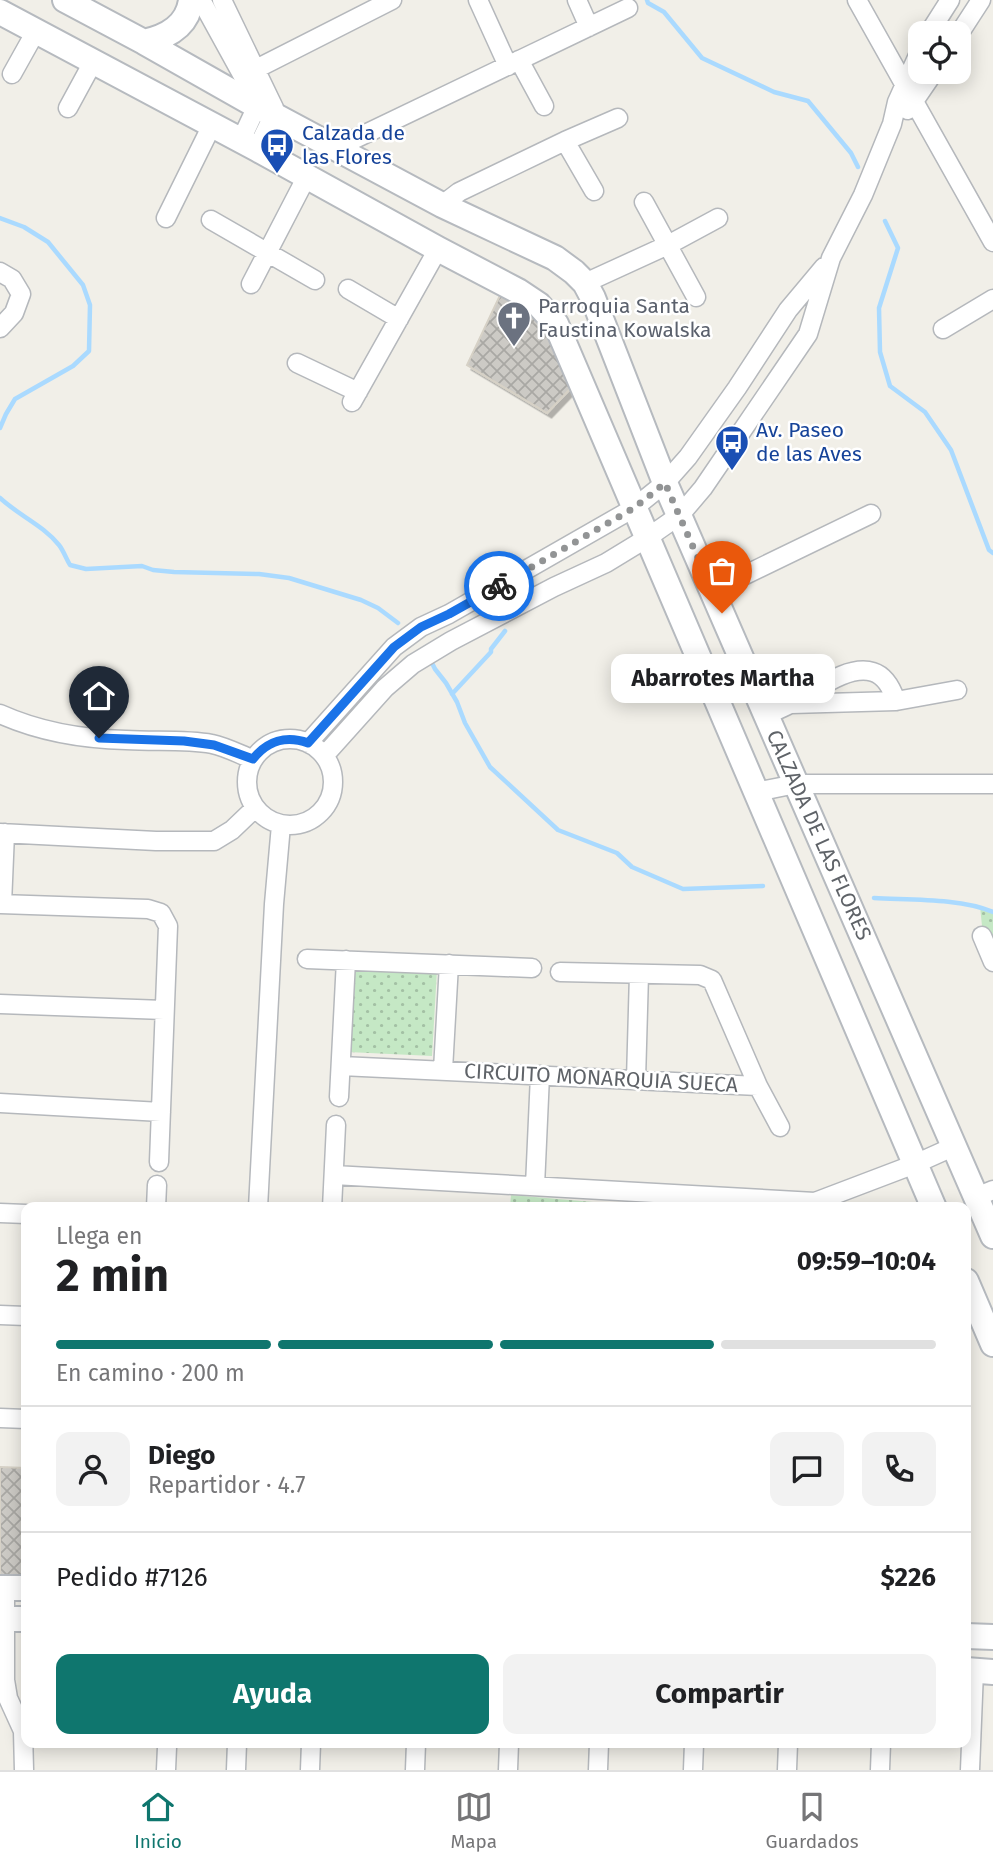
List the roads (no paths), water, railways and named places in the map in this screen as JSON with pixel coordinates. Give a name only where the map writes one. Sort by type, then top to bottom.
[{"type":"street","name":"CALZADA DE LAS FLORES","points":[[65,0],[443,205],[555,258],[585,283],[665,483],[955,1146],[985,1193],[993,1236]]},
{"type":"street","points":[[144,42],[158,39],[175,30],[187,15],[191,0]]},
{"type":"street","points":[[201,0],[265,110]]},
{"type":"street","points":[[222,0],[272,102],[265,110],[249,144]]},
{"type":"street","points":[[256,69],[392,0]]},
{"type":"street","points":[[478,0],[513,63],[544,106]]},
{"type":"street","points":[[577,0],[589,27]]},
{"type":"street","points":[[857,0],[993,243]]},
{"type":"street","points":[[937,21],[950,0]]},
{"type":"street","points":[[967,21],[981,0]]},
{"type":"street","points":[[336,148],[628,8]]},
{"type":"street","name":"CALZADA DE LAS FLORES","points":[[0,12],[249,144],[438,249],[519,290],[539,304],[556,324],[931,1202]]},
{"type":"street","points":[[12,74],[36,31]]},
{"type":"street","points":[[68,108],[93,62]]},
{"type":"street","points":[[324,756],[394,680],[413,664],[554,587],[606,563],[680,515],[703,488],[808,334],[831,258],[863,195],[908,76]]},
{"type":"street","points":[[892,124],[910,109],[926,84]]},
{"type":"street","points":[[443,205],[459,192],[618,118]]},
{"type":"street","points":[[166,218],[212,125]]},
{"type":"street","points":[[565,141],[594,191]]},
{"type":"street","points":[[251,284],[306,176]]},
{"type":"street","points":[[645,202],[696,297]]},
{"type":"street","points":[[585,283],[668,246],[718,218]]},
{"type":"street","points":[[211,220],[316,280]]},
{"type":"street","points":[[297,363],[355,397],[438,249]]},
{"type":"street","points":[[308,743],[394,647],[421,627],[449,614],[634,508],[665,483],[688,457],[788,310],[831,258]]},
{"type":"street","points":[[0,272],[12,279],[21,295],[14,313],[0,328]]},
{"type":"street","points":[[348,289],[399,319]]},
{"type":"street","points":[[943,329],[993,299]]},
{"type":"street","points":[[712,591],[871,514]]},
{"type":"street","points":[[449,614],[459,637]]},
{"type":"street","points":[[766,715],[841,675],[859,671],[874,672],[886,680],[897,701]]},
{"type":"street","points":[[791,704],[897,701],[957,690]]},
{"type":"street","points":[[0,714],[24,725],[74,737],[184,741],[214,745],[253,759]]},
{"type":"street","points":[[288,738],[308,743],[324,756],[333,775],[333,785],[327,805],[312,820],[302,824],[281,825],[271,821],[255,808],[246,779],[248,768],[259,751],[277,740],[288,738]]},
{"type":"street","points":[[756,792],[796,783],[993,784]]},
{"type":"street","points":[[159,1162],[168,926],[161,913],[148,909],[1,904],[3,833],[156,841],[214,841],[232,830],[255,808]]},
{"type":"street","points":[[258,1202],[274,904],[281,825]]},
{"type":"street","points":[[982,936],[993,962]]},
{"type":"street","points":[[306,958],[532,968]]},
{"type":"street","points":[[339,1097],[346,960]]},
{"type":"street","name":"CIRCUITO MONARQUIA SUECA","points":[[443,1070],[449,964]]},
{"type":"street","points":[[560,972],[699,975],[712,980],[758,1086],[780,1127]]},
{"type":"street","points":[[636,1080],[639,974]]},
{"type":"street","points":[[0,1004],[164,1010]]},
{"type":"street","name":"CIRCUITO MONARQUIA SUECA","points":[[341,1066],[758,1086]]},
{"type":"street","points":[[535,1186],[540,1075]]},
{"type":"street","points":[[0,1103],[161,1112]]},
{"type":"street","points":[[332,1202],[336,1125]]},
{"type":"street","points":[[824,1202],[955,1146]]},
{"type":"street","points":[[334,1175],[535,1186],[623,1199],[727,1202]]},
{"type":"street","points":[[156,1202],[157,1185]]},
{"type":"street","points":[[0,1213],[21,1214]]},
{"type":"street","points":[[971,1293],[993,1344]]},
{"type":"street","points":[[0,1315],[21,1316]]},
{"type":"street","points":[[0,1418],[21,1419]]},
{"type":"street","points":[[10,1588],[6,1689],[14,1715],[21,1723]]},
{"type":"street","points":[[971,1636],[993,1637]]},
{"type":"street","points":[[970,1770],[978,1671]]},
{"type":"street","points":[[24,1748],[24,1770]]},
{"type":"street","points":[[166,1770],[167,1748]]},
{"type":"street","points":[[236,1748],[236,1770]]},
{"type":"street","points":[[310,1770],[311,1748]]},
{"type":"street","points":[[415,1770],[416,1748]]},
{"type":"street","points":[[508,1770],[509,1748]]},
{"type":"street","points":[[598,1770],[599,1748]]},
{"type":"street","points":[[693,1770],[694,1748]]},
{"type":"street","points":[[787,1770],[788,1748]]},
{"type":"street","points":[[880,1770],[881,1748]]},
{"type":"waterway","points":[[647,0],[664,12],[702,58],[774,92],[808,101],[851,153],[858,167]]},
{"type":"waterway","points":[[0,218],[24,227],[48,242],[83,285],[90,305],[89,351],[73,366],[15,399],[0,428]]},
{"type":"waterway","points":[[885,221],[898,248],[879,308],[880,352],[890,386],[925,412],[951,450],[989,550],[993,553]]},
{"type":"waterway","points":[[0,498],[53,538],[70,565],[86,569],[142,566],[174,572],[259,574],[289,578],[361,600],[378,608],[398,623]]},
{"type":"waterway","points":[[452,694],[491,652],[505,631]]},
{"type":"waterway","points":[[430,659],[457,702],[465,723],[490,767],[558,830],[617,853],[632,867],[683,889],[763,886]]},
{"type":"waterway","points":[[874,898],[951,902],[993,912]]},
{"type":"place","name":"Calzada de las Flores","points":[[277,175]]},
{"type":"place","name":"Parroquia Santa Faustina Kowalska","points":[[514,348]]},
{"type":"place","name":"Av. Paseo de las Aves","points":[[732,472]]},
{"type":"place","name":"Abarrotes Martha","points":[[722,613]]}]
